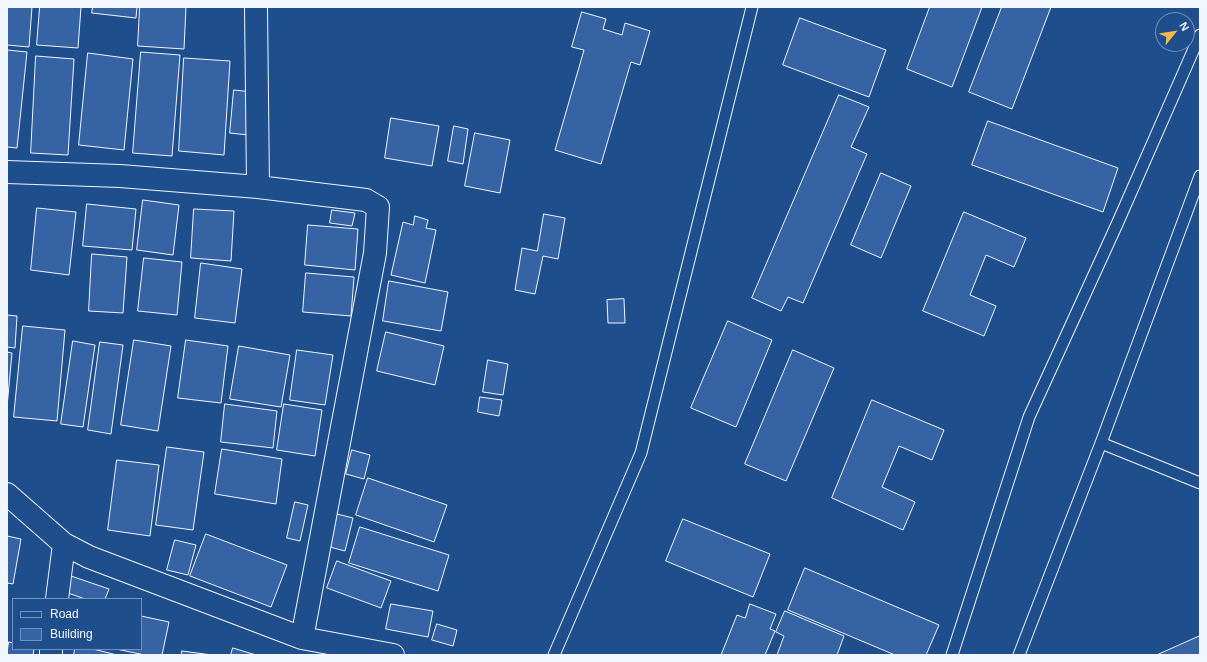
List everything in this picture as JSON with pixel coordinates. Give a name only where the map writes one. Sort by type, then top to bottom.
[{"type":"street","points":[[256,7],[258,187]]},
{"type":"street","points":[[7,172],[120,176],[258,187],[366,200],[378,207],[376,253],[302,638]]},
{"type":"street","points":[[7,494],[64,544],[89,557],[302,638],[393,655]]},
{"type":"street","points":[[57,598],[64,544]]},
{"type":"lane","points":[[554,655],[641,453],[752,7]]},
{"type":"lane","points":[[952,655],[1029,417],[1118,222],[1200,35]]},
{"type":"lane","points":[[1019,655],[1101,443],[1200,176]]},
{"type":"lane","points":[[1101,443],[1200,483]]},
{"type":"building","points":[[7,7],[32,7],[29,47],[7,45]]},
{"type":"building","points":[[40,7],[81,7],[78,48],[37,45]]},
{"type":"building","points":[[93,7],[137,7],[136,18],[92,13]]},
{"type":"building","points":[[140,7],[186,7],[184,49],[138,46]]},
{"type":"building","points":[[930,7],[982,7],[952,87],[907,69]]},
{"type":"building","points":[[1002,7],[1051,7],[1012,109],[969,92]]},
{"type":"building","points":[[582,12],[606,19],[603,29],[622,35],[625,23],[650,31],[640,65],[631,62],[601,164],[555,150],[584,50],[572,47]]},
{"type":"building","points":[[800,18],[886,50],[869,97],[783,65]]},
{"type":"building","points":[[7,50],[27,52],[17,148],[7,147]]},
{"type":"building","points":[[141,52],[180,55],[172,156],[133,153]]},
{"type":"building","points":[[88,53],[133,59],[124,150],[79,145]]},
{"type":"building","points":[[36,56],[74,59],[68,155],[31,153]]},
{"type":"building","points":[[184,58],[230,61],[224,155],[179,151]]},
{"type":"building","points":[[234,90],[252,92],[248,135],[230,133]]},
{"type":"building","points":[[839,95],[869,107],[851,147],[867,154],[803,303],[788,297],[781,311],[752,298]]},
{"type":"building","points":[[391,118],[439,126],[432,166],[385,158]]},
{"type":"building","points":[[988,121],[1118,168],[1103,212],[972,165]]},
{"type":"building","points":[[454,126],[468,129],[463,164],[448,161]]},
{"type":"building","points":[[475,133],[510,140],[500,193],[465,186]]},
{"type":"building","points":[[881,173],[911,186],[881,258],[851,245]]},
{"type":"building","points":[[143,200],[179,205],[173,255],[137,250]]},
{"type":"building","points":[[87,204],[136,209],[132,250],[83,246]]},
{"type":"building","points":[[37,208],[76,212],[69,275],[31,270]]},
{"type":"building","points":[[194,209],[234,211],[231,261],[191,258]]},
{"type":"building","points":[[332,210],[355,213],[352,226],[330,223]]},
{"type":"building","points":[[964,212],[1026,238],[1014,267],[986,255],[970,295],[996,306],[984,336],[923,311]]},
{"type":"building","points":[[544,214],[565,218],[558,259],[543,256],[535,294],[515,290],[522,248],[537,251]]},
{"type":"building","points":[[415,216],[428,220],[426,228],[436,230],[425,283],[391,275],[403,222],[413,225]]},
{"type":"building","points":[[308,225],[358,229],[355,270],[305,265]]},
{"type":"building","points":[[92,254],[127,257],[123,313],[89,311]]},
{"type":"building","points":[[144,258],[182,262],[177,315],[138,311]]},
{"type":"building","points":[[201,263],[242,269],[235,323],[195,318]]},
{"type":"building","points":[[306,273],[354,277],[351,316],[303,312]]},
{"type":"building","points":[[389,281],[448,292],[441,331],[383,321]]},
{"type":"building","points":[[624,299],[625,323],[608,323],[607,300]]},
{"type":"building","points":[[7,315],[17,316],[15,348],[7,347]]},
{"type":"building","points":[[728,321],[772,340],[736,427],[691,408]]},
{"type":"building","points":[[23,326],[65,330],[57,421],[14,417]]},
{"type":"building","points":[[386,332],[444,346],[435,385],[377,371]]},
{"type":"building","points":[[134,340],[171,346],[158,431],[121,425]]},
{"type":"building","points":[[186,340],[228,346],[221,403],[178,398]]},
{"type":"building","points":[[73,341],[95,345],[83,427],[61,424]]},
{"type":"building","points":[[100,342],[123,345],[111,434],[88,430]]},
{"type":"building","points":[[239,346],[290,355],[281,407],[230,399]]},
{"type":"building","points":[[297,350],[333,355],[325,405],[290,400]]},
{"type":"building","points":[[793,350],[834,368],[786,481],[745,464]]},
{"type":"building","points":[[7,352],[12,353],[7,407]]},
{"type":"building","points":[[488,360],[508,364],[503,395],[483,392]]},
{"type":"building","points":[[480,397],[502,400],[499,416],[478,412]]},
{"type":"building","points":[[872,400],[944,430],[932,460],[899,446],[882,487],[915,502],[903,530],[832,498]]},
{"type":"building","points":[[225,404],[277,411],[273,448],[221,442]]},
{"type":"building","points":[[284,404],[322,410],[315,456],[277,450]]},
{"type":"building","points":[[167,447],[204,452],[193,530],[156,525]]},
{"type":"building","points":[[222,449],[282,459],[276,504],[215,494]]},
{"type":"building","points":[[352,450],[370,455],[364,479],[346,474]]},
{"type":"building","points":[[117,460],[159,465],[150,536],[108,530]]},
{"type":"building","points":[[368,478],[447,505],[434,542],[356,515]]},
{"type":"building","points":[[295,502],[308,505],[300,541],[287,538]]},
{"type":"building","points":[[337,514],[353,518],[345,551],[330,547]]},
{"type":"building","points":[[683,519],[770,554],[753,597],[666,561]]},
{"type":"building","points":[[360,527],[449,555],[438,591],[349,563]]},
{"type":"building","points":[[206,534],[287,565],[271,607],[190,576]]},
{"type":"building","points":[[7,536],[21,539],[13,584],[7,583]]},
{"type":"building","points":[[175,540],[196,545],[188,575],[167,570]]},
{"type":"building","points":[[337,561],[391,581],[381,608],[327,588]]},
{"type":"building","points":[[805,568],[939,625],[926,655],[895,655],[788,610]]},
{"type":"building","points":[[71,576],[109,589],[105,598],[82,598],[65,592]]},
{"type":"building","points":[[391,604],[433,611],[428,637],[386,629]]},
{"type":"building","points":[[750,604],[776,614],[770,629],[775,631],[765,655],[721,655],[737,615],[745,618]]},
{"type":"building","points":[[785,611],[844,636],[837,655],[777,655],[784,636],[776,632]]},
{"type":"building","points":[[142,616],[169,622],[162,655],[145,655],[121,650],[142,650]]},
{"type":"building","points":[[437,624],[457,630],[453,646],[432,640]]},
{"type":"building","points":[[1200,636],[1200,655],[1157,655]]},
{"type":"building","points":[[9,642],[12,643],[12,650],[34,650],[33,655],[7,655]]},
{"type":"building","points":[[233,648],[256,655],[231,655]]},
{"type":"building","points":[[75,650],[97,650],[117,655],[74,655]]},
{"type":"building","points":[[182,651],[212,655],[182,655]]}]
